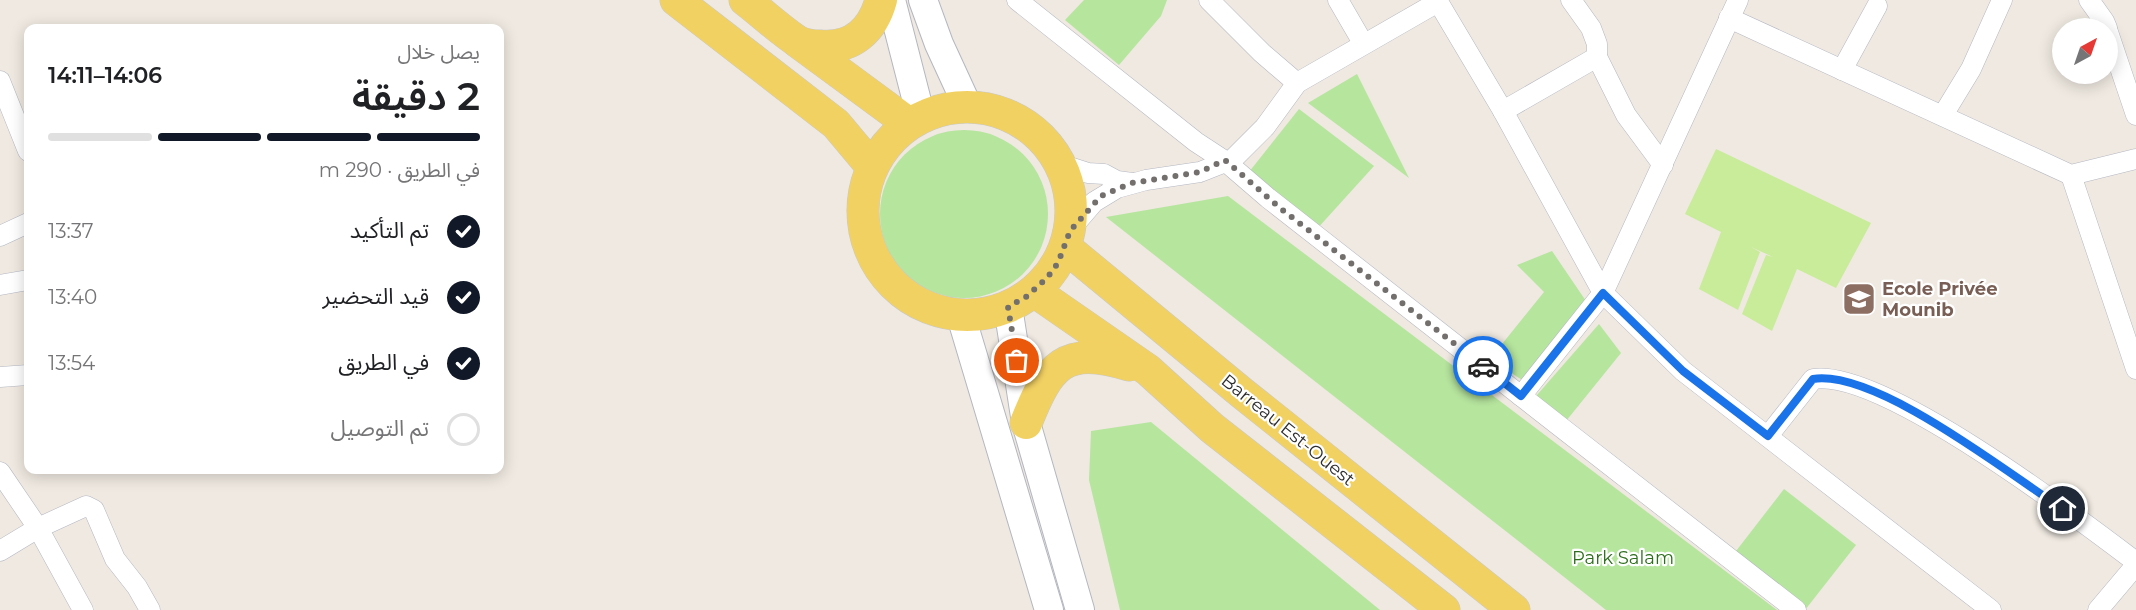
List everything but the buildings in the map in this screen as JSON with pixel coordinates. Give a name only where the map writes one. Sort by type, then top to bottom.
[{"type":"main road","points":[[676,0],[836,124],[857,146],[872,167]]},
{"type":"main road","points":[[745,0],[855,87],[914,120]]},
{"type":"main road","points":[[798,42],[832,47],[853,41],[872,21],[881,0]]},
{"type":"main road","points":[[968,106],[984,108],[1015,118],[1041,138],[1060,164],[1070,197],[1067,239],[1058,263],[1034,291],[1008,307],[984,314],[961,316],[924,306],[893,285],[872,256],[863,220],[865,184],[881,150],[914,120],[944,109],[968,106]]},
{"type":"main road","name":"Barreau Est-Ouest","points":[[1067,239],[1242,393],[1514,610]]},
{"type":"main road","points":[[1034,291],[1148,370],[1212,428],[1444,610]]},
{"type":"main road","points":[[1026,423],[1045,380],[1067,361],[1096,357],[1148,370]]},
{"type":"street","points":[[891,0],[914,120]]},
{"type":"street","points":[[923,0],[943,53],[968,106]]},
{"type":"street","points":[[1017,0],[1196,142],[1225,160],[1283,210],[1796,610]]},
{"type":"street","points":[[1209,0],[1262,53],[1297,83]]},
{"type":"street","points":[[1338,0],[1363,43]]},
{"type":"street","points":[[1571,0],[1591,28],[1597,44],[1596,57],[1626,115],[1662,165]]},
{"type":"street","points":[[1521,396],[1603,293],[1738,0]]},
{"type":"street","points":[[1942,116],[1971,69],[2002,0]]},
{"type":"street","points":[[2089,0],[2102,18]]},
{"type":"street","points":[[1067,239],[1094,202],[1116,188],[1132,183],[1200,172],[1225,160],[1233,159],[1248,145],[1297,83],[1438,1],[1503,111],[1603,293],[1683,371],[1991,610]]},
{"type":"street","points":[[1842,70],[1877,6]]},
{"type":"street","points":[[1729,18],[2072,176],[2136,159]]},
{"type":"street","points":[[1503,111],[1596,57]]},
{"type":"street","points":[[2118,62],[2136,115]]},
{"type":"street","points":[[0,81],[24,141]]},
{"type":"street","points":[[1060,164],[1104,174],[1117,181],[1132,183]]},
{"type":"street","points":[[2072,176],[2136,369]]},
{"type":"street","points":[[1,234],[24,225]]},
{"type":"street","points":[[0,285],[24,281]]},
{"type":"street","points":[[1008,307],[1026,423],[1080,610]]},
{"type":"street","points":[[961,316],[1049,610]]},
{"type":"street","points":[[0,377],[24,375]]},
{"type":"street","points":[[1768,436],[1813,379],[1834,380],[1866,389],[1931,421],[2095,530],[2136,564],[2098,610]]},
{"type":"street","points":[[0,472],[38,528],[84,610]]},
{"type":"street","points":[[0,551],[38,528],[86,506],[94,510],[115,559],[137,587],[150,610]]},
{"type":"green space","points":[[1084,0],[1167,0],[1161,16],[1119,65],[1065,20]]},
{"type":"green space","points":[[1357,74],[1409,178],[1308,103]]},
{"type":"green space","points":[[1299,109],[1374,166],[1316,230],[1249,172]]},
{"type":"green space","points":[[964,130],[996,136],[1011,144],[1023,155],[1034,167],[1042,182],[1048,214],[1042,246],[1034,261],[1023,273],[1011,284],[996,292],[964,298],[932,292],[917,284],[905,273],[894,261],[886,246],[880,214],[886,182],[894,167],[905,155],[917,144],[932,136]]},
{"type":"green space","points":[[1716,149],[1871,223],[1836,288],[1797,269],[1772,331],[1742,314],[1766,255],[1773,257],[1751,247],[1760,252],[1738,310],[1699,289],[1721,232],[1685,214]]},
{"type":"green space","name":"Park Salam","points":[[1228,196],[1777,610],[1606,610],[1106,217]]},
{"type":"green space","points":[[1552,251],[1586,301],[1522,380],[1490,359],[1544,292],[1517,265]]},
{"type":"green space","points":[[1599,324],[1621,353],[1562,426],[1530,403]]},
{"type":"green space","points":[[1151,422],[1380,610],[1120,610],[1089,480],[1091,431]]},
{"type":"green space","points":[[1784,489],[1856,545],[1805,610],[1733,555]]},
{"type":"way so far","points":[[1017,361],[1008,307],[1018,303],[1047,278],[1058,263],[1070,231],[1094,202],[1116,188],[1146,180],[1200,172],[1225,160],[1280,208],[1483,366]]},
{"type":"place","name":"Ecole Privée Mounib","points":[[1859,299]]},
{"type":"route","points":[[1483,366],[1521,396],[1531,380],[1603,293],[1683,371],[1768,436],[1813,379],[1834,380],[1866,389],[1931,421],[2063,509]]}]
